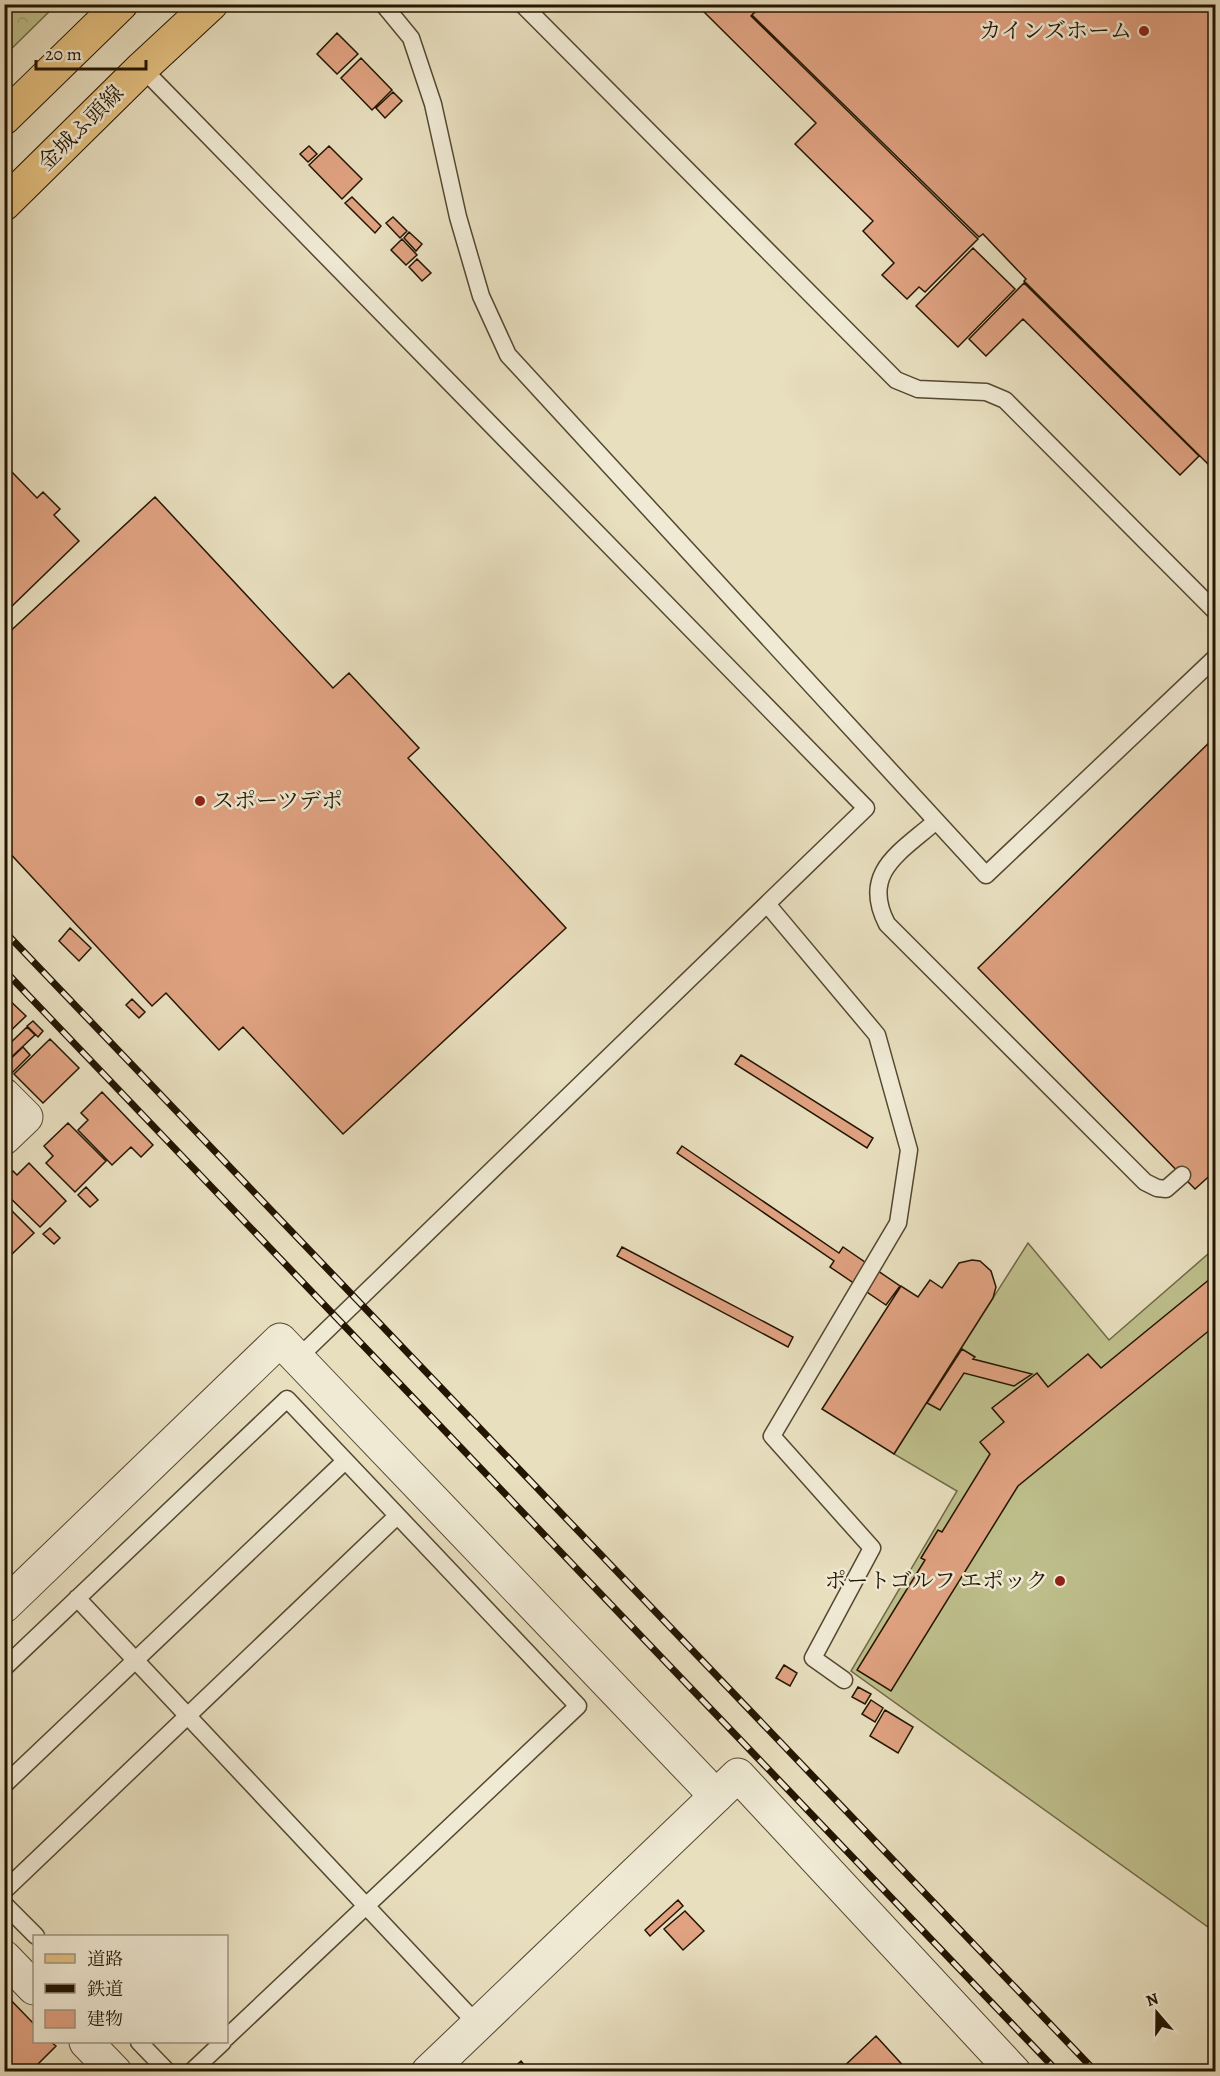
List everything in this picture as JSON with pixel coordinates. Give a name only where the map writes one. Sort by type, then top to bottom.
[{"type":"main road","points":[[4,118],[121,4]]},
{"type":"main road","name":"金城ふ頭線","points":[[4,204],[142,68],[211,4]]},
{"type":"street","points":[[4,1095],[26,1117],[4,1138]]},
{"type":"street","points":[[4,1606],[280,1340],[716,1796]]},
{"type":"street","points":[[428,2072],[738,1775],[1014,2072]]},
{"type":"street","points":[[4,1957],[33,1987]]},
{"type":"street","points":[[87,2043],[116,2072]]},
{"type":"lane","points":[[383,4],[411,38],[433,104],[458,217],[481,296],[508,355],[986,875],[1215,657]]},
{"type":"lane","points":[[522,4],[896,380],[918,388],[986,392],[1005,400],[1215,612]]},
{"type":"lane","points":[[142,68],[866,808],[298,1358]]},
{"type":"lane","points":[[936,821],[883,869],[877,886],[878,907],[887,924],[1145,1182],[1166,1189],[1182,1176]]},
{"type":"lane","points":[[767,904],[876,1035],[909,1150],[898,1223],[772,1436],[872,1548],[813,1658],[844,1680]]},
{"type":"lane","points":[[4,1668],[287,1399],[578,1706],[228,2036]]},
{"type":"lane","points":[[4,1785],[345,1461]]},
{"type":"lane","points":[[4,1890],[397,1515]]},
{"type":"lane","points":[[77,1598],[477,2024]]},
{"type":"lane","points":[[4,1904],[35,1935]]},
{"type":"lane","points":[[140,2043],[168,2072]]},
{"type":"lane","points":[[191,2072],[222,2043]]},
{"type":"path","points":[[4,14],[14,4]]},
{"type":"green space","points":[[5,4],[56,4],[56,5],[5,55]]},
{"type":"green space","name":"ポートゴルフ エポック","points":[[1028,1243],[1109,1340],[1215,1248],[1215,1932],[851,1671],[957,1491],[894,1454]]},
{"type":"building","points":[[696,4],[762,4],[751,16],[978,239],[925,292],[919,287],[907,299],[882,275],[894,263],[863,231],[873,221],[795,144],[816,123]]},
{"type":"building","points":[[763,4],[1216,4],[1216,472],[1024,281],[1026,279],[983,234],[979,237],[752,15]]},
{"type":"building","points":[[337,33],[358,54],[337,74],[317,54]]},
{"type":"building","points":[[361,58],[392,90],[372,110],[341,78]]},
{"type":"building","points":[[393,92],[402,101],[385,118],[376,108]]},
{"type":"building","points":[[309,146],[317,154],[308,162],[300,154]]},
{"type":"building","points":[[329,146],[362,179],[342,199],[309,165]]},
{"type":"building","points":[[352,197],[381,226],[375,233],[345,203]]},
{"type":"building","points":[[393,217],[407,231],[400,238],[386,223]]},
{"type":"building","points":[[409,232],[422,244],[416,251],[404,238]]},
{"type":"building","points":[[402,239],[417,255],[406,265],[391,250]]},
{"type":"building","points":[[973,248],[1015,289],[958,347],[916,306]]},
{"type":"building","points":[[417,259],[431,273],[422,281],[409,267]]},
{"type":"building","points":[[1024,283],[1199,456],[1180,475],[1023,319],[986,356],[969,339]]},
{"type":"building","points":[[10,470],[37,498],[43,492],[60,509],[54,515],[79,541],[10,608],[4,603],[4,475]]},
{"type":"building","points":[[155,497],[333,688],[349,673],[419,748],[408,758],[566,928],[343,1134],[243,1027],[219,1050],[166,993],[152,1006],[4,847],[4,637]]},
{"type":"building","points":[[1216,736],[1216,1170],[1195,1189],[978,968]]},
{"type":"building","points":[[70,928],[91,948],[79,961],[59,941]]},
{"type":"building","points":[[4,995],[26,1016],[4,1037]]},
{"type":"building","points":[[132,999],[145,1012],[139,1018],[126,1005]]},
{"type":"building","points":[[33,1021],[43,1031],[38,1037],[27,1026]]},
{"type":"building","points":[[27,1027],[35,1035],[4,1064],[4,1049]]},
{"type":"building","points":[[50,1039],[79,1068],[43,1103],[14,1074]]},
{"type":"building","points":[[23,1047],[30,1055],[9,1076],[4,1071],[4,1065]]},
{"type":"building","points":[[741,1055],[873,1138],[867,1148],[735,1064]]},
{"type":"building","points":[[102,1092],[153,1145],[141,1157],[131,1147],[112,1165],[78,1130],[88,1120],[81,1113]]},
{"type":"building","points":[[68,1123],[106,1161],[75,1192],[46,1163],[53,1156],[44,1146]]},
{"type":"building","points":[[682,1146],[839,1253],[843,1247],[900,1286],[886,1305],[830,1267],[834,1261],[677,1153]]},
{"type":"building","points":[[29,1163],[66,1201],[40,1227],[4,1192],[4,1179],[13,1171],[17,1175]]},
{"type":"building","points":[[86,1187],[98,1200],[90,1207],[78,1195]]},
{"type":"building","points":[[4,1203],[34,1233],[12,1254],[4,1247]]},
{"type":"building","points":[[50,1228],[60,1238],[54,1244],[43,1234]]},
{"type":"building","points":[[622,1247],[793,1337],[788,1347],[617,1256]]},
{"type":"building","points":[[980,1261],[991,1271],[996,1287],[993,1298],[894,1454],[822,1409],[901,1286],[918,1297],[930,1280],[942,1288],[959,1263]]},
{"type":"building","points":[[1216,1274],[1216,1325],[1018,1486],[891,1691],[857,1670],[925,1560],[921,1558],[938,1530],[942,1532],[990,1454],[980,1442],[1004,1422],[992,1408],[1037,1373],[1048,1387],[1088,1354],[1101,1368]]},
{"type":"building","points":[[962,1349],[975,1357],[973,1359],[1032,1374],[1014,1386],[964,1373],[940,1410],[927,1403]]},
{"type":"building","points":[[784,1665],[797,1673],[790,1686],[776,1678]]},
{"type":"building","points":[[858,1687],[871,1694],[865,1704],[852,1697]]},
{"type":"building","points":[[871,1700],[883,1708],[875,1722],[862,1714]]},
{"type":"building","points":[[885,1710],[913,1727],[898,1753],[870,1736]]},
{"type":"building","points":[[678,1900],[683,1906],[650,1936],[645,1930]]},
{"type":"building","points":[[685,1911],[704,1931],[683,1950],[664,1929]]},
{"type":"building","points":[[4,1993],[33,2023],[33,2043],[52,2043],[56,2046],[30,2072],[4,2072]]},
{"type":"building","points":[[876,2036],[909,2072],[838,2072]]},
{"type":"building","points":[[521,2061],[530,2072],[509,2072]]},
{"type":"railway","points":[[4,931],[1096,2072]]},
{"type":"railway","points":[[4,970],[1058,2072]]},
{"type":"place","name":"カインズホーム","points":[[1144,31]]},
{"type":"place","name":"スポーツデポ","points":[[200,801]]},
{"type":"place","name":"ポートゴルフ エポック","points":[[1060,1581]]}]
